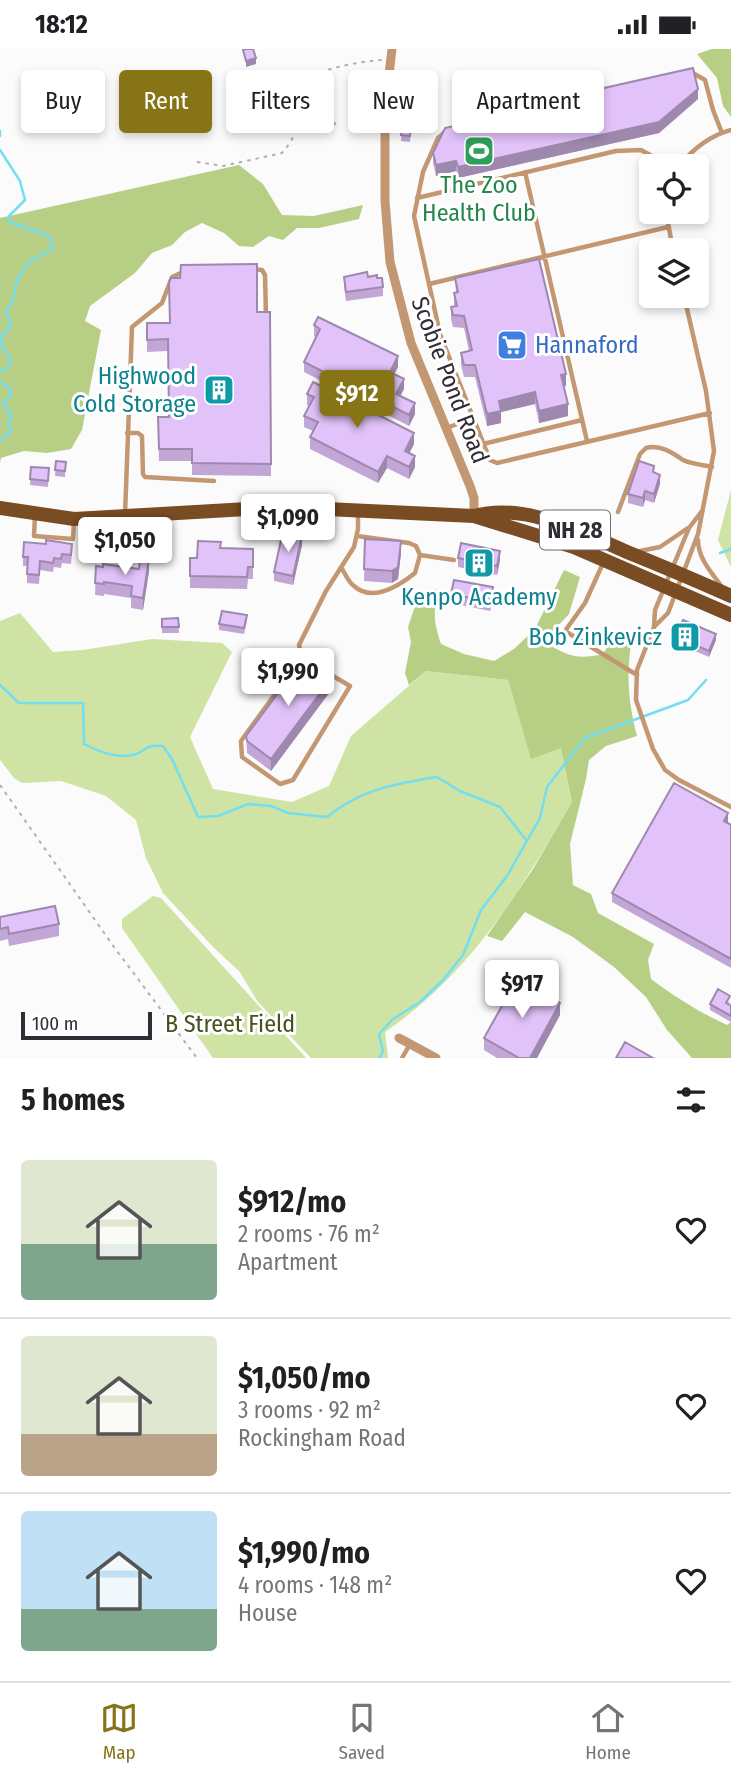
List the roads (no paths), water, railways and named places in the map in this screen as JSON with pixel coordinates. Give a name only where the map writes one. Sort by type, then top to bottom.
[{"type":"main road","name":"NH 28","points":[[0,508],[74,519],[243,508],[326,507],[474,516],[506,528],[559,541],[731,615]]},
{"type":"main road","name":"NH 28","points":[[474,516],[498,512],[548,520],[730,596]]},
{"type":"street","name":"Scobie Pond Road","points":[[391,54],[385,109],[385,201],[390,262],[411,343],[470,486],[474,499],[474,516]]},
{"type":"street","points":[[400,1038],[436,1058]]},
{"type":"lane","points":[[679,75],[692,72],[705,80],[722,133]]},
{"type":"lane","points":[[452,128],[444,130],[438,138],[423,172],[414,216],[440,334],[490,460],[497,463],[710,413]]},
{"type":"lane","points":[[690,154],[731,130]]},
{"type":"lane","points":[[416,198],[616,151],[631,149],[648,154]]},
{"type":"lane","points":[[525,172],[587,441]]},
{"type":"lane","points":[[668,224],[670,238]]},
{"type":"lane","points":[[429,284],[668,227]]},
{"type":"lane","points":[[243,269],[262,270],[265,275],[266,317]]},
{"type":"lane","points":[[125,516],[132,327],[162,303],[172,277],[180,272],[192,272]]},
{"type":"lane","points":[[687,308],[710,413],[714,451],[698,534],[698,548],[704,561],[730,596]]},
{"type":"lane","points":[[446,428],[472,418]]},
{"type":"lane","points":[[483,444],[582,420]]},
{"type":"lane","points":[[127,433],[138,433],[142,436],[142,474],[145,477],[214,481]]},
{"type":"lane","points":[[618,512],[642,450],[655,447],[676,454],[682,460],[712,467]]},
{"type":"lane","points":[[302,657],[241,741],[242,757],[280,784],[293,780],[350,687],[302,657],[299,645],[326,591],[354,547],[358,509]]},
{"type":"lane","points":[[623,550],[653,550],[689,528],[702,511]]},
{"type":"lane","points":[[35,515],[34,536],[73,539],[74,519]]},
{"type":"lane","points":[[654,628],[668,613],[671,588],[689,528]]},
{"type":"lane","points":[[698,534],[671,588],[655,610],[654,628],[637,675],[635,689],[643,725],[656,757],[669,774],[731,807]]},
{"type":"lane","points":[[341,567],[356,589],[376,593],[396,587],[415,573],[420,555],[416,546],[357,536]]},
{"type":"lane","points":[[420,555],[454,560]]},
{"type":"lane","points":[[604,560],[585,603],[565,631],[637,675]]},
{"type":"lane","points":[[402,1058],[410,1044]]},
{"type":"waterway","points":[[0,131],[0,136]]},
{"type":"waterway","points":[[0,150],[20,181],[25,200],[9,216],[9,222],[47,235],[53,249],[31,260],[17,279],[14,298],[6,312],[11,326],[2,335],[1,345],[10,358],[9,367],[0,372]]},
{"type":"waterway","points":[[0,382],[11,390],[10,397],[3,403],[12,416],[8,423],[11,431],[0,441]]},
{"type":"waterway","points":[[720,553],[731,549]]},
{"type":"waterway","points":[[379,1058],[383,1052],[379,1034],[393,1019],[420,1002],[443,980],[463,955],[481,910],[507,876],[540,818],[547,787],[585,738],[688,700],[706,680]]},
{"type":"waterway","points":[[0,685],[19,703],[83,703],[84,744],[101,752],[127,756],[137,754],[148,747],[163,746],[172,759],[198,817],[218,816],[248,804],[271,806],[288,813],[327,817],[353,800],[379,789],[437,777],[460,791],[500,807],[527,841]]},
{"type":"place","name":"The Zoo Health Club","points":[[479,151]]},
{"type":"place","name":"Hannaford","points":[[512,345]]},
{"type":"place","name":"Highwood Cold Storage","points":[[219,390]]},
{"type":"place","name":"Kenpo Academy","points":[[479,563]]},
{"type":"place","name":"Bob Zinkevicz","points":[[685,637]]},
{"type":"park label","name":"B Street Field","points":[[230,1024]]}]
